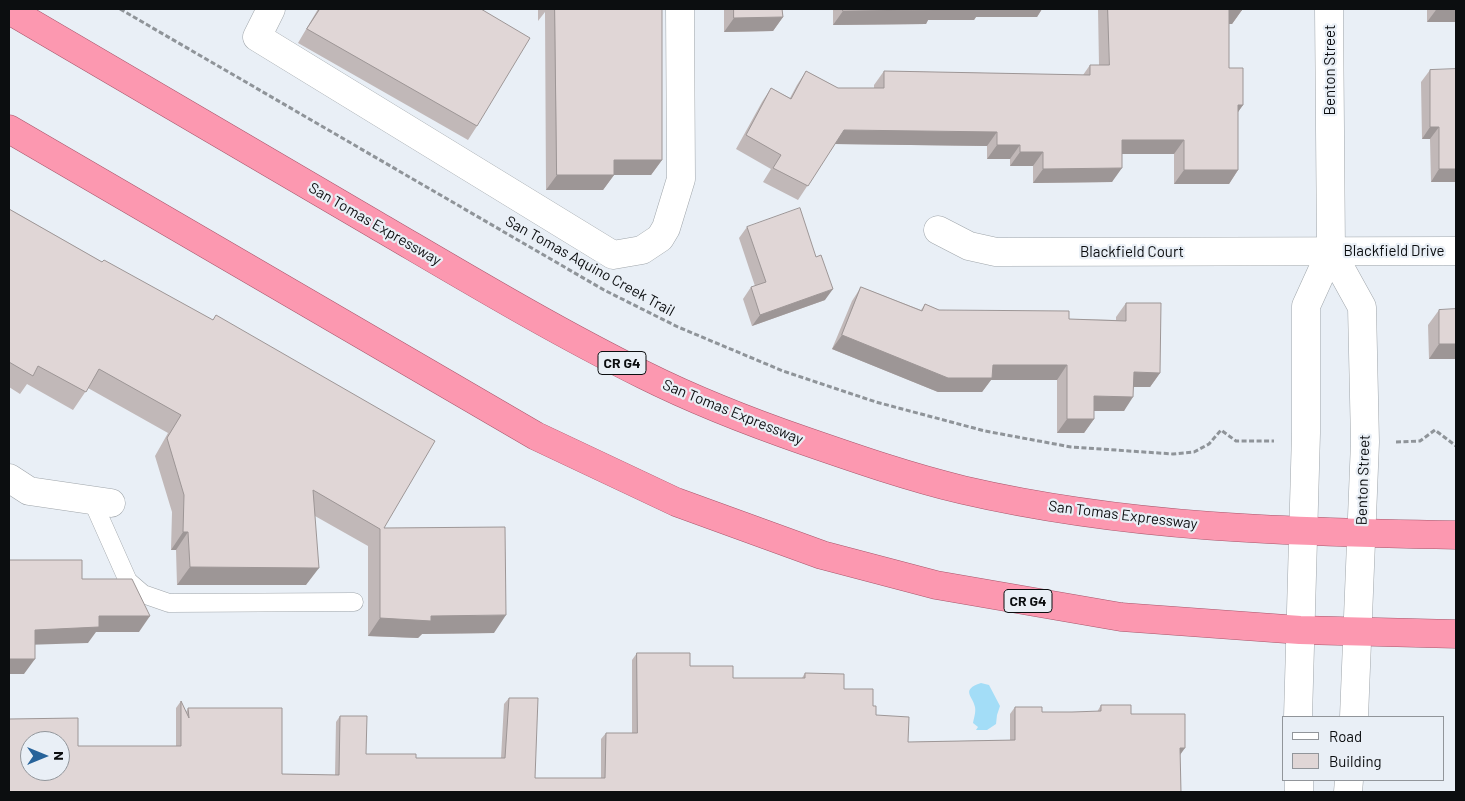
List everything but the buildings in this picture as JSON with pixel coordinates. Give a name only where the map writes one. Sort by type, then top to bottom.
[{"type":"highway","name":"San Tomas Expressway","points":[[9,10],[506,301],[646,376],[752,422],[847,456],[911,476],[964,490],[1049,506],[1137,520],[1303,532],[1456,535]]},
{"type":"highway","name":"CR G4","points":[[9,130],[536,436],[676,502],[822,555],[936,585],[1121,617],[1300,630],[1456,634]]},
{"type":"street","points":[[271,9],[257,37],[613,255],[642,250],[660,238],[666,228],[681,179],[680,9]]},
{"type":"street","name":"Benton Street","points":[[1298,716],[1306,433],[1306,306],[1331,252],[1329,9]]},
{"type":"street","name":"Blackfield Court","points":[[938,230],[969,246],[996,252],[1331,252]]},
{"type":"street","name":"Blackfield Drive","points":[[1331,252],[1456,251]]},
{"type":"street","name":"Benton Street","points":[[1331,252],[1362,307],[1365,442],[1354,716]]},
{"type":"street","points":[[9,478],[29,490],[101,501]]},
{"type":"lane","points":[[101,501],[128,581],[143,594],[169,603],[354,602]]},
{"type":"path","name":"San Tomas Aquino Creek Trail","points":[[120,9],[604,290],[678,327],[783,371],[876,402],[967,426],[1071,447],[1173,454],[1194,452],[1209,444],[1221,430],[1236,441],[1257,441]]},
{"type":"path","points":[[1400,442],[1420,441],[1435,430],[1456,446]]},
{"type":"water","points":[[981,683],[989,685],[1000,706],[996,724],[987,730],[976,730],[978,727],[973,723],[975,715],[974,703],[969,694],[971,688]]}]
